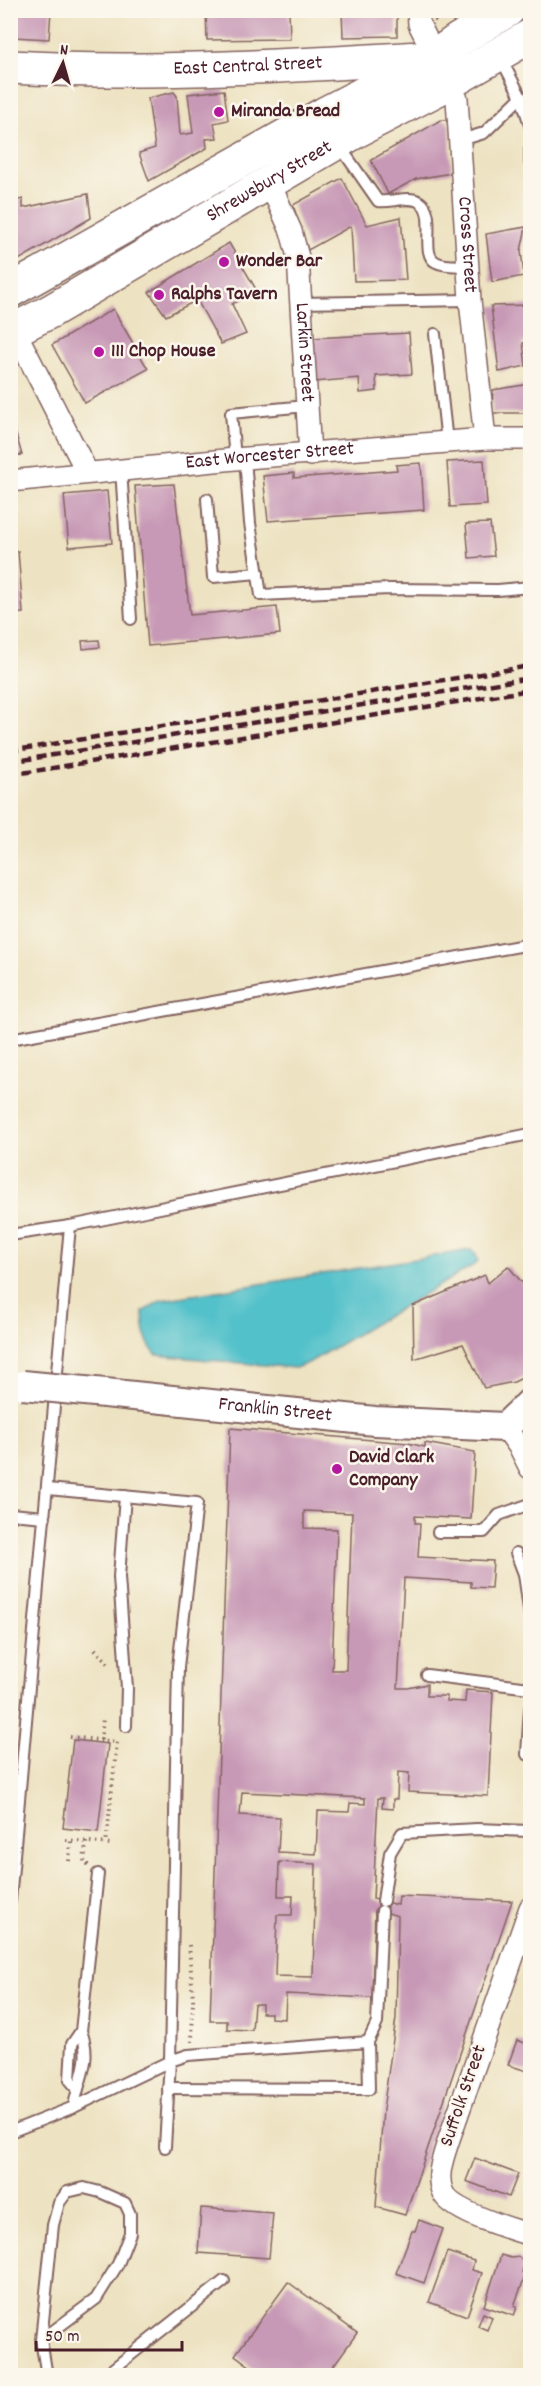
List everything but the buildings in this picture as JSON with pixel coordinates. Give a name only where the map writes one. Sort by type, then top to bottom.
[{"type":"main road","name":"Shrewsbury Street","points":[[10,291],[442,70],[458,40],[508,10]]},
{"type":"main road","points":[[492,58],[531,36]]},
{"type":"main road","name":"East Central Street","points":[[10,67],[75,71],[317,64],[442,70],[492,58]]},
{"type":"main road","points":[[317,64],[330,128]]},
{"type":"main road","name":"Shrewsbury Street","points":[[12,328],[51,311],[270,184],[330,128]]},
{"type":"main road","name":"Franklin Street","points":[[17,1385],[375,1421],[518,1430]]},
{"type":"main road","points":[[518,1430],[531,1403]]},
{"type":"street","name":"Cross Street","points":[[418,10],[419,24],[457,99],[470,300],[484,439]]},
{"type":"street","name":"Larkin Street","points":[[270,184],[291,231],[298,257],[310,454]]},
{"type":"street","points":[[12,328],[87,472]]},
{"type":"street","name":"East Worcester Street","points":[[10,481],[240,458],[484,439],[531,439]]},
{"type":"street","points":[[518,1430],[520,1448],[531,1468]]},
{"type":"street","name":"Suffolk Street","points":[[531,1908],[442,2160],[440,2177],[446,2197],[460,2208],[504,2227],[531,2235]]},
{"type":"lane","points":[[492,58],[521,97],[531,125]]},
{"type":"lane","points":[[461,140],[484,133],[521,97]]},
{"type":"lane","points":[[330,128],[378,201],[410,199],[418,201],[424,207],[428,217],[429,256],[433,262],[468,266]]},
{"type":"lane","points":[[531,149],[531,162]]},
{"type":"lane","points":[[300,303],[470,300]]},
{"type":"lane","points":[[435,334],[447,442]]},
{"type":"lane","points":[[307,406],[231,413],[261,595],[389,589],[498,590],[531,587]]},
{"type":"lane","points":[[121,469],[131,619]]},
{"type":"lane","points":[[207,499],[213,577],[258,573]]},
{"type":"lane","points":[[10,1039],[531,945]]},
{"type":"lane","points":[[10,1235],[70,1226],[531,1134]]},
{"type":"lane","points":[[10,1901],[70,1226]]},
{"type":"lane","points":[[48,1489],[196,1503],[178,1667],[170,2061],[165,2147]]},
{"type":"lane","points":[[124,1496],[119,1577],[127,1688],[126,1726]]},
{"type":"lane","points":[[438,1532],[484,1532],[499,1515],[531,1504]]},
{"type":"lane","points":[[10,1514],[45,1517]]},
{"type":"lane","points":[[516,1553],[524,1574],[531,1616]]},
{"type":"lane","points":[[427,1675],[531,1688]]},
{"type":"lane","points":[[531,1709],[527,1754],[531,1755]]},
{"type":"lane","points":[[168,2088],[369,2089],[368,2042],[377,2023],[383,1906],[390,1853],[402,1833],[477,1829],[531,1831]]},
{"type":"lane","points":[[74,2107],[76,2087],[84,2075],[86,2044],[81,2031],[98,1874]]},
{"type":"lane","points":[[10,2132],[74,2107],[170,2061],[192,2055],[368,2042]]},
{"type":"lane","points":[[41,2340],[96,2299],[118,2264],[130,2233],[130,2214],[125,2203],[84,2187],[67,2192],[59,2203],[53,2225],[41,2340],[47,2376]]},
{"type":"lane","points":[[104,2376],[224,2281]]},
{"type":"path","points":[[101,1740],[103,1718]]},
{"type":"path","points":[[69,1861],[69,1840],[109,1844],[117,1742],[70,1737]]},
{"type":"path","points":[[84,1862],[86,1842]]},
{"type":"path","points":[[188,1938],[193,1999],[192,2055]]},
{"type":"water","points":[[471,1250],[478,1262],[474,1265],[308,1363],[295,1368],[157,1355],[149,1346],[143,1312],[161,1300]]},
{"type":"railway","points":[[10,751],[530,666]]},
{"type":"railway","points":[[10,762],[530,678]]},
{"type":"railway","points":[[10,775],[530,690]]},
{"type":"place","name":"Miranda Bread","points":[[219,112]]},
{"type":"place","name":"Wonder Bar","points":[[224,262]]},
{"type":"place","name":"Ralphs Tavern","points":[[159,295]]},
{"type":"place","name":"111 Chop House","points":[[99,352]]},
{"type":"place","name":"David Clark Company","points":[[337,1469]]}]
